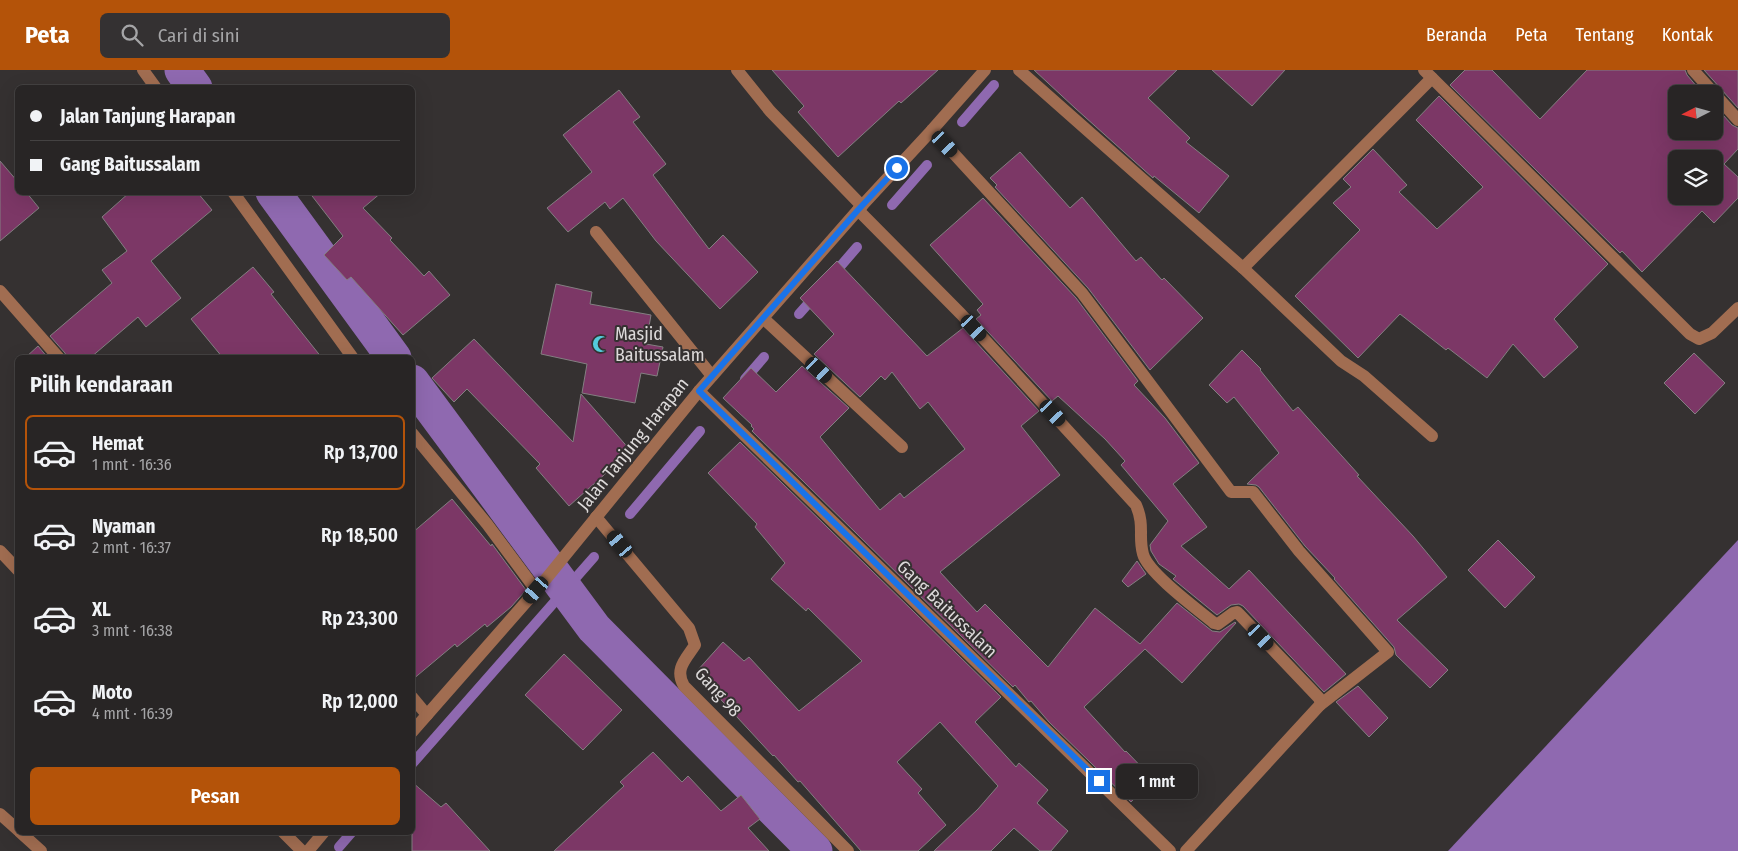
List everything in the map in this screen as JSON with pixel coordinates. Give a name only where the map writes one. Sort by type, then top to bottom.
[{"type":"street","points":[[143,70],[154,85]]},
{"type":"street","points":[[736,70],[770,111],[961,314],[1136,505],[1141,516],[1143,554],[1157,575],[1214,623],[1218,624],[1232,613],[1237,612],[1319,698],[1320,705]]},
{"type":"street","name":"Jalan Tanjung Harapan","points":[[415,729],[538,587],[699,391],[860,208],[985,70]]},
{"type":"street","points":[[1018,70],[1243,268],[1326,348],[1369,380],[1432,436]]},
{"type":"street","points":[[1693,70],[1738,120]]},
{"type":"street","points":[[1243,268],[1428,74],[1690,334],[1700,339],[1712,333],[1738,308]]},
{"type":"street","points":[[932,130],[1082,293],[1231,492],[1253,492],[1299,551],[1388,652],[1320,705],[1186,851]]},
{"type":"street","points":[[235,195],[351,355]]},
{"type":"street","points":[[596,232],[712,376]]},
{"type":"street","points":[[0,290],[56,355]]},
{"type":"street","points":[[764,319],[902,447]]},
{"type":"street","name":"Gang Baitussalam","points":[[699,391],[1170,851]]},
{"type":"street","points":[[415,437],[538,587]]},
{"type":"street","name":"Gang 98","points":[[595,518],[689,628],[695,645],[682,664],[679,673],[684,686],[848,851]]},
{"type":"street","points":[[0,552],[15,567]]},
{"type":"street","points":[[415,701],[427,715]]},
{"type":"street","points":[[0,814],[15,827]]},
{"type":"street","points":[[23,835],[41,851]]},
{"type":"street","points":[[286,835],[302,851]]},
{"type":"street","points":[[308,851],[321,835]]},
{"type":"shaded area","points":[[1738,540],[1738,851],[1448,851]]},
{"type":"building","points":[[772,70],[938,70],[901,103],[899,101],[838,157],[798,112],[804,106]]},
{"type":"building","points":[[1034,70],[1177,70],[1148,98],[1190,138],[1186,142],[1229,176],[1199,213],[1154,176],[1153,178]]},
{"type":"building","points":[[1212,70],[1285,70],[1252,106]]},
{"type":"building","points":[[1465,70],[1492,70],[1540,119],[1587,70],[1685,70],[1695,85],[1668,85],[1668,140],[1723,140],[1723,115],[1732,125],[1738,128],[1738,149],[1724,164],[1738,177],[1738,198],[1714,223],[1702,211],[1642,272],[1622,251],[1620,253],[1450,85]]},
{"type":"building","points":[[1704,70],[1738,70],[1738,108],[1723,91],[1723,85],[1717,85]]},
{"type":"building","points":[[619,90],[640,117],[633,122],[666,164],[653,175],[709,249],[723,235],[758,272],[720,309],[656,241],[623,198],[610,209],[605,202],[568,232],[547,208],[592,172],[563,135]]},
{"type":"building","points":[[1439,96],[1608,264],[1554,319],[1578,347],[1544,378],[1513,344],[1487,378],[1448,348],[1446,350],[1400,314],[1358,358],[1295,296],[1360,230],[1333,203],[1351,187],[1343,179],[1373,149],[1407,185],[1399,192],[1437,229],[1483,187],[1416,120]]},
{"type":"building","points":[[1020,152],[1070,208],[1082,197],[1136,261],[1141,257],[1162,280],[1164,278],[1203,318],[1150,370],[1088,288],[995,187],[997,185],[990,178]]},
{"type":"building","points":[[0,161],[15,178],[15,195],[28,195],[39,208],[0,241]]},
{"type":"building","points":[[127,195],[200,195],[212,210],[151,261],[181,298],[146,327],[138,317],[94,355],[66,355],[50,336],[112,283],[102,270],[127,251],[102,217]]},
{"type":"building","points":[[311,195],[378,195],[363,208],[392,238],[390,240],[424,276],[429,271],[450,295],[403,335],[351,277],[347,280],[324,255],[343,236]]},
{"type":"building","points":[[983,198],[1076,298],[1138,381],[1134,385],[1165,418],[1199,463],[1173,484],[1207,527],[1181,546],[1229,589],[1249,570],[1346,674],[1324,692],[1243,606],[1239,604],[1231,605],[1217,615],[1173,579],[1176,576],[1159,564],[1151,551],[1150,545],[1168,521],[1121,465],[1125,461],[1105,439],[1058,396],[1052,401],[976,319],[981,315],[977,310],[983,304],[930,245]]},
{"type":"building","points":[[837,261],[927,356],[963,328],[1039,411],[1021,426],[1060,475],[940,572],[977,612],[985,604],[1048,667],[1095,608],[1140,644],[1177,603],[1212,631],[1220,632],[1236,623],[1182,683],[1145,649],[1084,707],[1125,752],[1153,779],[1131,802],[1049,722],[1031,701],[1029,702],[1015,685],[1013,687],[752,431],[754,429],[752,425],[723,398],[751,368],[776,392],[802,366],[849,408],[820,437],[880,510],[900,493],[904,498],[965,449],[928,402],[920,409],[892,372],[885,380],[881,376],[860,397],[814,354],[834,334],[800,298]]},
{"type":"building","points":[[253,267],[274,292],[271,294],[320,355],[221,355],[191,319]]},
{"type":"building","points":[[556,284],[592,292],[590,304],[651,315],[646,344],[663,347],[657,376],[641,373],[635,403],[582,393],[587,364],[541,354]]},
{"type":"building","points":[[474,339],[573,442],[581,394],[631,451],[569,506],[536,468],[540,464],[467,389],[454,402],[432,378]]},
{"type":"building","points":[[38,346],[46,355],[28,355]]},
{"type":"building","points":[[1242,350],[1261,369],[1293,411],[1298,407],[1447,577],[1397,620],[1448,670],[1430,688],[1396,655],[1394,647],[1305,546],[1259,487],[1247,484],[1279,453],[1234,397],[1227,403],[1209,385]]},
{"type":"building","points":[[1694,353],[1725,383],[1695,414],[1664,383]]},
{"type":"building","points":[[740,442],[1001,697],[975,722],[1016,767],[1019,763],[1048,790],[1037,803],[1068,831],[1051,851],[1040,851],[1014,828],[991,851],[934,851],[978,809],[998,786],[940,722],[897,762],[922,789],[918,793],[946,825],[918,851],[861,851],[800,781],[798,782],[773,756],[712,690],[715,688],[697,671],[723,642],[744,661],[749,657],[799,711],[862,661],[808,608],[806,611],[771,579],[785,563],[755,527],[757,524],[708,473]]},
{"type":"building","points":[[452,499],[491,546],[492,544],[526,590],[511,607],[487,627],[485,624],[457,647],[455,644],[415,677],[415,530]]},
{"type":"building","points":[[1498,540],[1535,577],[1505,608],[1468,570]]},
{"type":"building","points":[[1137,561],[1146,574],[1128,587],[1122,581]]},
{"type":"building","points":[[564,654],[622,710],[583,750],[525,695]]},
{"type":"building","points":[[1358,686],[1388,718],[1369,737],[1336,702]]},
{"type":"building","points":[[653,752],[682,782],[688,776],[721,811],[741,795],[760,819],[748,828],[769,851],[554,851],[624,786],[620,782]]},
{"type":"building","points":[[415,785],[441,807],[446,803],[490,851],[412,851],[412,835],[415,835]]},
{"type":"waterway","points":[[182,70],[193,85]]},
{"type":"waterway","points":[[962,122],[994,85]]},
{"type":"waterway","points":[[892,205],[927,165]]},
{"type":"waterway","points":[[275,195],[392,355]]},
{"type":"waterway","points":[[832,276],[857,247]]},
{"type":"waterway","points":[[799,314],[815,296]]},
{"type":"waterway","points":[[745,379],[764,357]]},
{"type":"waterway","points":[[415,386],[594,628],[815,851]]},
{"type":"waterway","points":[[630,514],[700,431]]},
{"type":"waterway","points":[[415,761],[594,557]]},
{"type":"waterway","points":[[339,847],[349,835]]},
{"type":"place","name":"Masjid Baitussalam","points":[[601,344]]},
{"type":"route","points":[[897,168],[699,391],[1099,781]]}]
